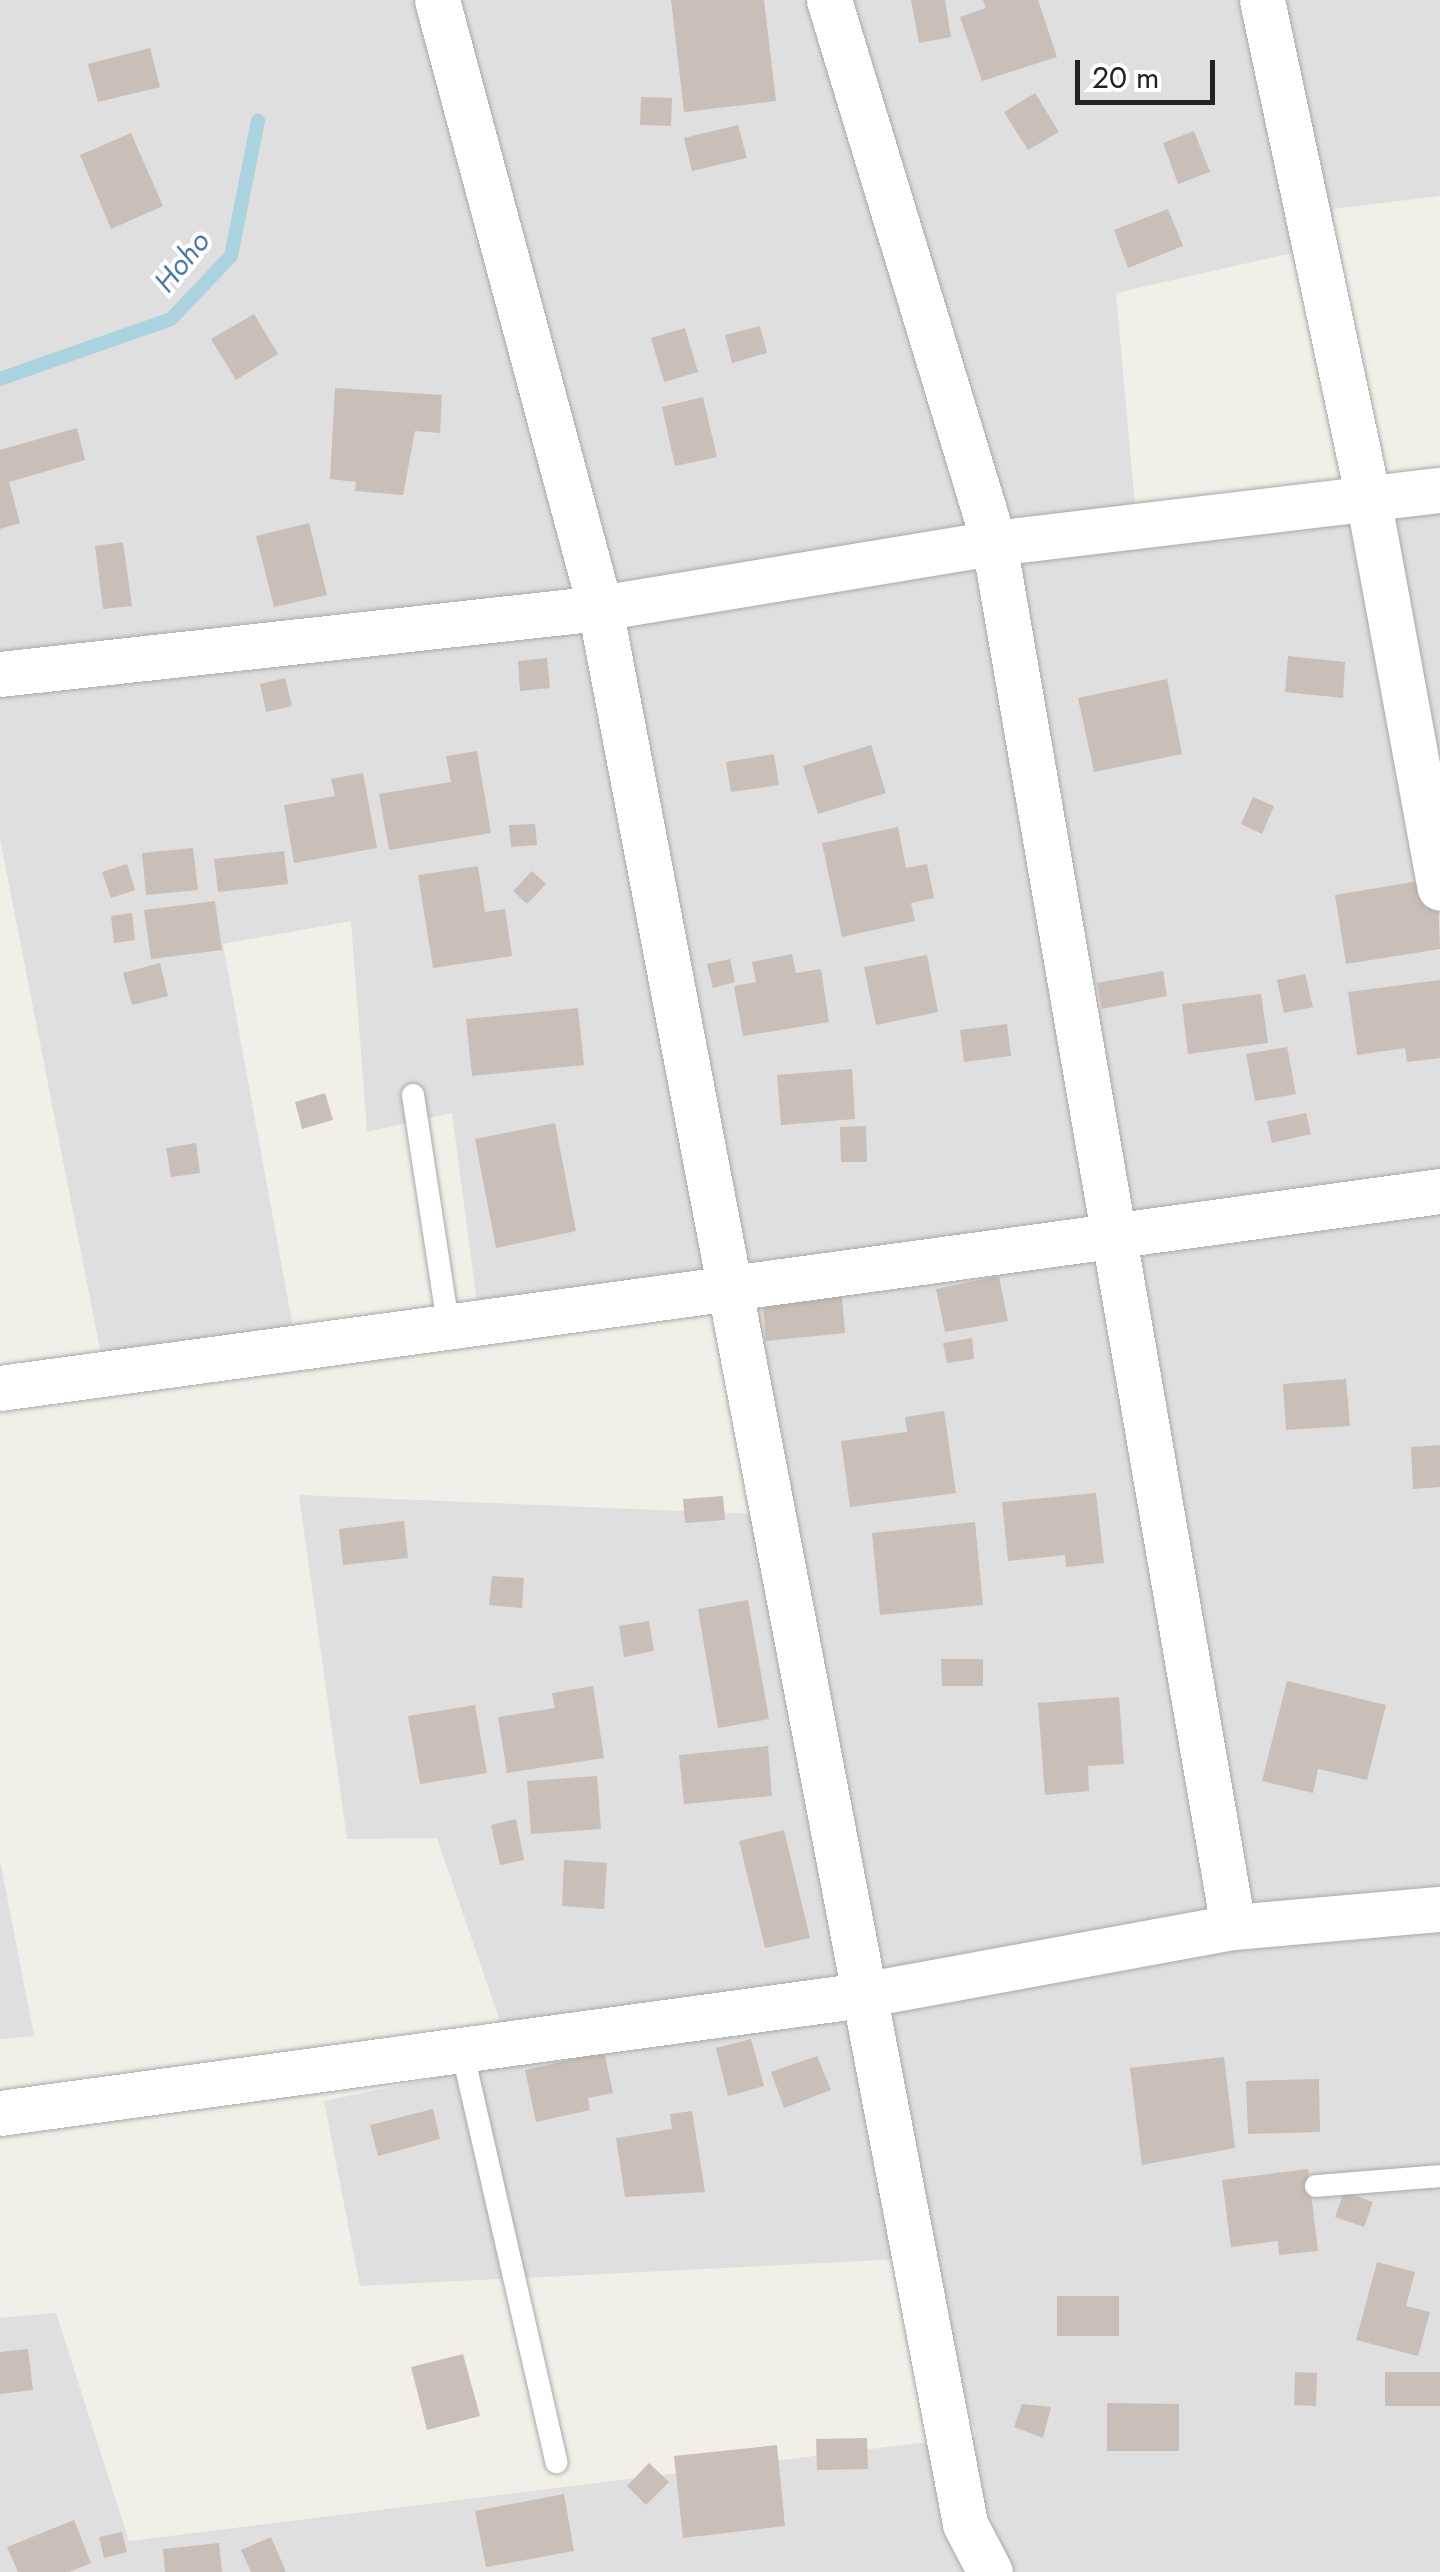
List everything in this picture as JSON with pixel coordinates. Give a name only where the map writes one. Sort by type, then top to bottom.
[{"type":"street","points":[[437,0],[600,608],[965,2524],[990,2572]]},
{"type":"street","points":[[829,0],[994,543],[1233,1927]]},
{"type":"street","points":[[1262,0],[1368,502],[1440,888]]},
{"type":"street","points":[[0,674],[600,608],[994,543],[1368,502],[1440,490]]},
{"type":"street","points":[[0,1388],[449,1331],[732,1286],[1440,1191]]},
{"type":"street","points":[[0,2113],[862,1996],[1233,1927],[1440,1910]]},
{"type":"lane","points":[[413,1095],[449,1331]]},
{"type":"lane","points":[[462,2050],[556,2462]]},
{"type":"lane","points":[[1316,2186],[1440,2176]]},
{"type":"shaded area","points":[[0,0],[1440,0],[1440,196],[1333,209],[1336,243],[1116,293],[1136,517],[1440,469],[1440,2572],[0,2572],[0,2318],[56,2313],[129,2541],[976,2436],[923,2258],[360,2286],[324,2101],[514,2062],[437,1838],[347,1839],[299,1495],[757,1514],[722,1306],[481,1334],[452,1113],[367,1132],[351,921],[223,944],[294,1333],[105,1375],[0,839]]},
{"type":"shaded area","points":[[0,1860],[34,2036],[0,2039]]},
{"type":"building","points":[[671,0],[764,0],[776,101],[684,112]]},
{"type":"building","points":[[911,0],[945,0],[951,37],[919,43]]},
{"type":"building","points":[[983,0],[1038,0],[1057,57],[982,81],[960,17],[986,8]]},
{"type":"building","points":[[150,48],[160,87],[98,102],[88,64]]},
{"type":"building","points":[[1035,93],[1059,132],[1028,150],[1004,112]]},
{"type":"building","points":[[641,97],[672,98],[671,126],[640,125]]},
{"type":"building","points":[[738,125],[747,158],[692,171],[684,138]]},
{"type":"building","points":[[1194,131],[1210,172],[1178,184],[1163,143]]},
{"type":"building","points":[[131,133],[163,206],[111,229],[80,155]]},
{"type":"building","points":[[1168,209],[1183,246],[1128,268],[1114,230]]},
{"type":"building","points":[[254,314],[278,354],[236,380],[211,339]]},
{"type":"building","points":[[760,326],[767,353],[732,363],[725,335]]},
{"type":"building","points":[[685,328],[698,372],[664,382],[651,338]]},
{"type":"building","points":[[335,388],[442,395],[440,433],[415,431],[403,495],[355,491],[356,482],[330,479]]},
{"type":"building","points":[[703,397],[717,457],[675,466],[662,407]]},
{"type":"building","points":[[77,428],[85,460],[9,482],[20,523],[0,529],[0,450]]},
{"type":"building","points":[[309,523],[327,595],[274,607],[256,536]]},
{"type":"building","points":[[123,542],[132,606],[103,609],[95,546]]},
{"type":"building","points":[[1288,656],[1345,662],[1343,698],[1285,692]]},
{"type":"building","points":[[547,658],[550,688],[520,691],[518,661]]},
{"type":"building","points":[[285,678],[292,706],[266,712],[260,684]]},
{"type":"building","points":[[1167,679],[1182,754],[1094,772],[1078,698]]},
{"type":"building","points":[[871,745],[886,793],[818,814],[803,766]]},
{"type":"building","points":[[477,751],[491,833],[389,850],[379,794],[451,782],[446,756]]},
{"type":"building","points":[[774,754],[779,785],[731,792],[726,762]]},
{"type":"building","points":[[363,773],[377,848],[294,863],[284,805],[335,796],[331,779]]},
{"type":"building","points":[[1253,797],[1274,806],[1262,834],[1241,824]]},
{"type":"building","points":[[535,824],[537,845],[511,847],[509,825]]},
{"type":"building","points":[[898,827],[906,868],[927,864],[934,898],[911,903],[915,921],[842,937],[822,843]]},
{"type":"building","points":[[193,848],[198,890],[146,895],[142,853]]},
{"type":"building","points":[[284,851],[288,884],[218,892],[214,859]]},
{"type":"building","points":[[127,864],[135,890],[111,898],[102,872]]},
{"type":"building","points":[[478,866],[485,912],[505,909],[512,956],[433,968],[418,875]]},
{"type":"building","points":[[532,871],[546,884],[527,904],[513,891]]},
{"type":"building","points":[[1437,878],[1440,949],[1346,964],[1335,895]]},
{"type":"building","points":[[215,901],[222,950],[151,959],[144,910]]},
{"type":"building","points":[[132,913],[135,940],[114,943],[111,916]]},
{"type":"building","points":[[792,954],[796,973],[821,969],[829,1022],[743,1036],[734,986],[756,982],[752,962]]},
{"type":"building","points":[[927,955],[938,1012],[876,1025],[864,967]]},
{"type":"building","points":[[730,959],[735,982],[713,988],[707,964]]},
{"type":"building","points":[[160,963],[168,996],[132,1005],[123,973]]},
{"type":"building","points":[[1163,971],[1167,996],[1102,1009],[1097,983]]},
{"type":"building","points":[[1305,974],[1313,1007],[1284,1013],[1277,980]]},
{"type":"building","points":[[1440,980],[1440,1058],[1407,1062],[1405,1048],[1357,1055],[1348,992]]},
{"type":"building","points":[[1261,994],[1268,1043],[1188,1054],[1182,1004]]},
{"type":"building","points":[[578,1008],[584,1065],[472,1076],[466,1019]]},
{"type":"building","points":[[1007,1024],[1011,1056],[964,1062],[960,1030]]},
{"type":"building","points":[[1287,1047],[1296,1094],[1255,1101],[1246,1054]]},
{"type":"building","points":[[852,1069],[855,1119],[781,1125],[777,1075]]},
{"type":"building","points":[[325,1093],[333,1120],[302,1129],[295,1102]]},
{"type":"building","points":[[1306,1113],[1311,1134],[1272,1143],[1267,1121]]},
{"type":"building","points":[[555,1123],[576,1231],[496,1248],[475,1139]]},
{"type":"building","points":[[866,1126],[867,1162],[841,1162],[840,1127]]},
{"type":"building","points":[[196,1143],[200,1173],[171,1177],[166,1148]]},
{"type":"building","points":[[999,1276],[1008,1321],[945,1332],[936,1289]]},
{"type":"building","points":[[842,1297],[845,1333],[766,1341],[763,1306]]},
{"type":"building","points":[[972,1338],[974,1359],[947,1363],[943,1343]]},
{"type":"building","points":[[1346,1379],[1350,1426],[1286,1430],[1283,1384]]},
{"type":"building","points":[[944,1411],[956,1493],[850,1507],[841,1441],[907,1432],[905,1417]]},
{"type":"building","points":[[1440,1445],[1440,1487],[1413,1489],[1411,1447]]},
{"type":"building","points":[[1096,1493],[1104,1563],[1066,1567],[1065,1555],[1008,1561],[1002,1502]]},
{"type":"building","points":[[723,1496],[725,1520],[685,1523],[683,1499]]},
{"type":"building","points":[[404,1521],[408,1558],[343,1565],[339,1529]]},
{"type":"building","points":[[975,1522],[983,1605],[880,1615],[872,1533]]},
{"type":"building","points":[[492,1576],[524,1578],[522,1608],[489,1605]]},
{"type":"building","points":[[748,1600],[769,1719],[718,1728],[698,1609]]},
{"type":"building","points":[[649,1621],[654,1651],[624,1657],[619,1626]]},
{"type":"building","points":[[941,1659],[983,1659],[983,1686],[942,1686]]},
{"type":"building","points":[[1287,1681],[1386,1705],[1367,1780],[1318,1769],[1313,1793],[1262,1781]]},
{"type":"building","points":[[593,1686],[604,1758],[507,1773],[498,1717],[555,1708],[552,1693]]},
{"type":"building","points":[[1119,1697],[1124,1764],[1088,1766],[1089,1791],[1045,1795],[1038,1703]]},
{"type":"building","points":[[475,1705],[487,1773],[420,1784],[408,1716]]},
{"type":"building","points":[[768,1746],[772,1796],[684,1804],[679,1755]]},
{"type":"building","points":[[597,1776],[601,1829],[531,1834],[527,1781]]},
{"type":"building","points":[[516,1819],[524,1860],[500,1865],[491,1825]]},
{"type":"building","points":[[784,1830],[810,1938],[765,1948],[739,1841]]},
{"type":"building","points":[[564,1860],[607,1863],[604,1909],[562,1906]]},
{"type":"building","points":[[751,2039],[764,2086],[728,2096],[716,2048]]},
{"type":"building","points":[[604,2052],[613,2093],[588,2098],[590,2110],[536,2122],[525,2070]]},
{"type":"building","points":[[817,2056],[831,2090],[784,2108],[771,2072]]},
{"type":"building","points":[[1224,2057],[1235,2148],[1142,2165],[1130,2068]]},
{"type":"building","points":[[1319,2079],[1320,2132],[1248,2134],[1246,2081]]},
{"type":"building","points":[[433,2109],[440,2139],[378,2156],[370,2125]]},
{"type":"building","points":[[692,2111],[705,2192],[625,2197],[616,2138],[672,2129],[670,2114]]},
{"type":"building","points":[[1308,2169],[1318,2251],[1279,2255],[1278,2241],[1231,2247],[1222,2180]]},
{"type":"building","points":[[1344,2192],[1373,2202],[1364,2227],[1335,2217]]},
{"type":"building","points":[[1377,2262],[1415,2272],[1406,2306],[1430,2312],[1418,2356],[1356,2340]]},
{"type":"building","points":[[1057,2296],[1119,2296],[1119,2336],[1057,2336]]},
{"type":"building","points":[[28,2349],[33,2390],[0,2394],[0,2352]]},
{"type":"building","points":[[463,2354],[480,2416],[427,2430],[411,2367]]},
{"type":"building","points":[[1295,2372],[1317,2373],[1316,2406],[1294,2405]]},
{"type":"building","points":[[1385,2372],[1440,2372],[1440,2406],[1385,2406]]},
{"type":"building","points":[[1107,2403],[1179,2404],[1179,2451],[1107,2451]]},
{"type":"building","points":[[1022,2404],[1051,2407],[1043,2438],[1014,2427]]},
{"type":"building","points":[[867,2438],[868,2469],[817,2470],[816,2439]]},
{"type":"building","points":[[777,2445],[785,2526],[683,2538],[674,2456]]},
{"type":"building","points":[[649,2463],[669,2482],[646,2505],[627,2486]]},
{"type":"building","points":[[564,2494],[574,2551],[486,2567],[475,2511]]},
{"type":"building","points":[[74,2520],[91,2563],[69,2572],[18,2572],[7,2547]]},
{"type":"building","points":[[122,2532],[127,2552],[104,2558],[99,2537]]},
{"type":"building","points":[[271,2537],[286,2572],[251,2572],[241,2550]]},
{"type":"building","points":[[219,2543],[222,2572],[165,2572],[163,2549]]},
{"type":"waterway","name":"Hoho","points":[[0,379],[171,319],[231,256],[258,121]]}]
